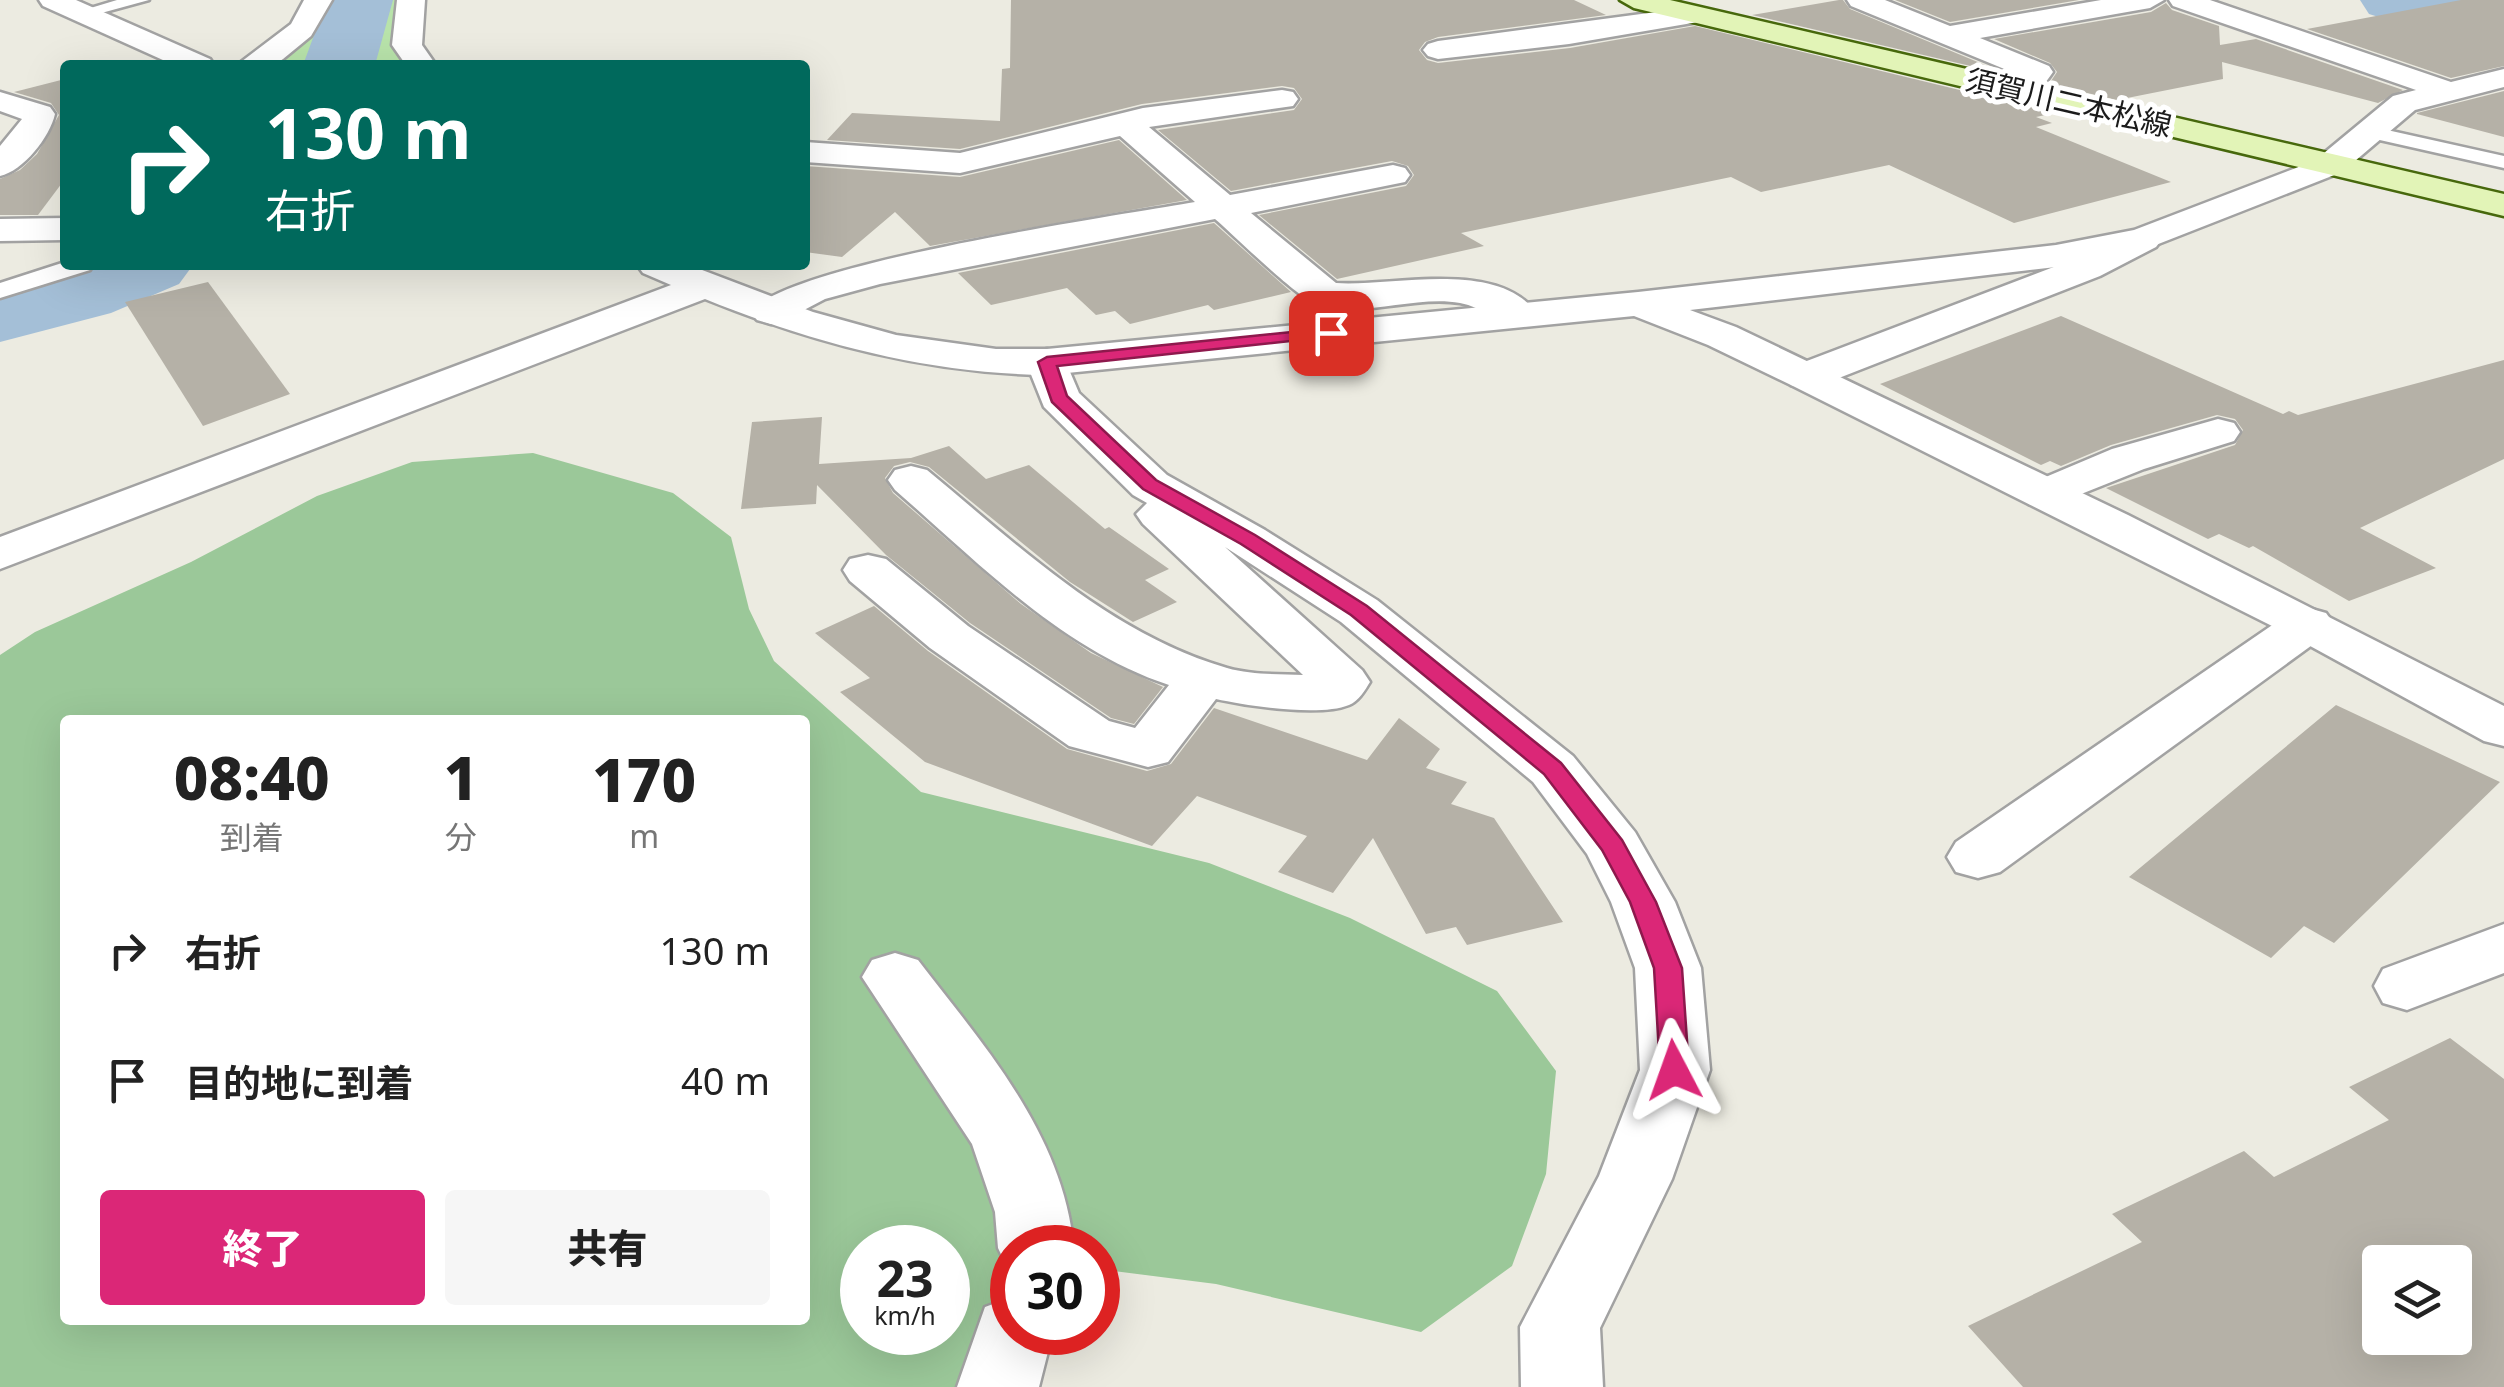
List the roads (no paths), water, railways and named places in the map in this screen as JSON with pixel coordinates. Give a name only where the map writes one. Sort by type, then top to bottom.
[{"type":"main road","name":"須賀川二本松線","points":[[1634,0],[2504,205]]},
{"type":"street","points":[[52,0],[189,60]]},
{"type":"street","points":[[259,60],[292,38],[316,12],[318,0]]},
{"type":"street","points":[[411,0],[406,45],[417,60]]},
{"type":"street","points":[[1861,0],[2038,72],[2022,91]]},
{"type":"street","points":[[1947,35],[2150,0]]},
{"type":"street","points":[[2184,0],[2444,90]]},
{"type":"street","points":[[1438,50],[1569,35],[1694,14]]},
{"type":"street","points":[[1806,376],[2086,268],[2143,240],[2330,165],[2404,103],[2504,78]]},
{"type":"street","points":[[810,152],[960,164],[1143,118],[1282,99]]},
{"type":"street","points":[[0,100],[38,114],[36,126],[0,166]]},
{"type":"street","points":[[1126,125],[1325,294],[1346,297],[1452,290],[1476,294],[1517,314]]},
{"type":"street","points":[[771,312],[811,292],[875,273],[1393,175]]},
{"type":"street","points":[[0,230],[60,228]]},
{"type":"street","points":[[668,270],[771,312],[898,351],[961,360],[1047,362],[1638,304],[2002,263],[2143,240]]},
{"type":"street","points":[[0,554],[705,286]]},
{"type":"street","points":[[1638,304],[1722,336],[1806,376],[2308,624],[2504,729]]},
{"type":"street","points":[[1047,362],[1059,398],[1150,484],[1248,540],[1359,611],[1553,768],[1613,846],[1643,902],[1668,968],[1674,1070],[1635,1179],[1560,1327],[1562,1387]]},
{"type":"street","points":[[2046,494],[2128,459],[2218,432]]},
{"type":"street","points":[[911,480],[1116,643],[1204,678],[1251,688],[1333,692],[1343,682],[1151,505],[1150,484]]},
{"type":"street","points":[[868,570],[949,637],[1089,734],[1148,748],[1204,678]]},
{"type":"street","points":[[1978,856],[2308,624]]},
{"type":"street","points":[[2407,986],[2504,947]]},
{"type":"street","points":[[895,977],[976,1090],[1022,1169],[1032,1225]]},
{"type":"street","points":[[998,1387],[1007,1355]]},
{"type":"lane","points":[[83,14],[140,0]]},
{"type":"lane","points":[[2369,132],[2504,162]]},
{"type":"lane","points":[[0,290],[64,270]]},
{"type":"waterway","points":[[341,60],[360,0]]},
{"type":"waterway","points":[[2393,0],[2504,35]]},
{"type":"waterway","points":[[0,313],[78,293],[135,270]]}]
